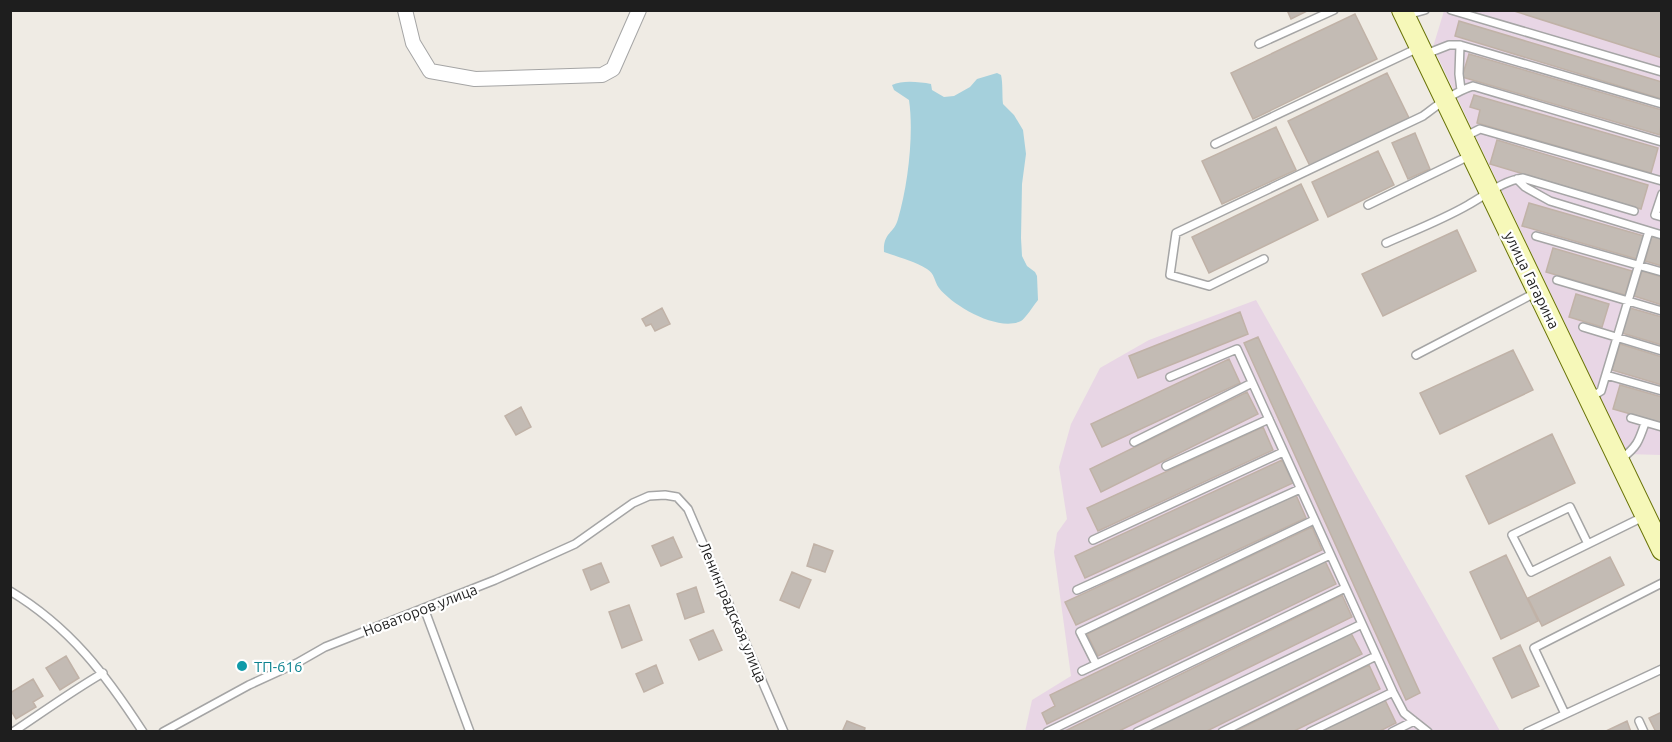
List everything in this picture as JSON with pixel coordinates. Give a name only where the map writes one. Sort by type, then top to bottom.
[{"type":"street","points":[[405,10],[413,43],[430,71],[475,80],[602,75],[613,69],[639,10]]},
{"type":"street","name":"улица Гагарина","points":[[1403,13],[1422,51],[1453,95],[1467,146],[1662,550]]},
{"type":"lane","points":[[1259,44],[1334,10]]},
{"type":"lane","points":[[1403,13],[1425,10]]},
{"type":"lane","points":[[1451,10],[1472,13],[1662,72]]},
{"type":"lane","points":[[1215,144],[1422,51],[1449,45],[1460,45],[1662,105]]},
{"type":"lane","points":[[1453,95],[1459,74],[1460,45]]},
{"type":"lane","points":[[1264,259],[1209,286],[1170,275],[1176,233],[1423,116],[1453,95],[1473,86],[1662,142]]},
{"type":"lane","points":[[1368,205],[1467,146],[1480,129],[1662,181]]},
{"type":"lane","points":[[1386,243],[1467,206],[1489,191],[1523,178],[1634,211]]},
{"type":"lane","points":[[1517,179],[1550,201],[1662,235]]},
{"type":"lane","points":[[1662,194],[1655,215],[1662,217]]},
{"type":"lane","points":[[1589,398],[1602,391],[1649,231]]},
{"type":"lane","points":[[1536,236],[1662,272]]},
{"type":"lane","points":[[1557,280],[1662,311]]},
{"type":"lane","points":[[1416,356],[1538,292]]},
{"type":"lane","points":[[1583,327],[1662,351]]},
{"type":"lane","points":[[1170,377],[1237,349],[1393,692],[1404,713],[1428,732]]},
{"type":"lane","points":[[1606,375],[1662,391]]},
{"type":"lane","points":[[1134,442],[1252,383]]},
{"type":"lane","points":[[1631,418],[1662,427]]},
{"type":"lane","points":[[1167,466],[1269,419]]},
{"type":"lane","points":[[1618,460],[1634,449],[1645,423]]},
{"type":"lane","points":[[1093,540],[1283,452]]},
{"type":"lane","points":[[1077,590],[1300,489]]},
{"type":"lane","name":"Новаторов улица","points":[[163,732],[325,647],[495,580],[575,544],[627,507],[649,496],[677,497]]},
{"type":"lane","name":"Ленинградская улица","points":[[677,497],[688,509],[784,732]]},
{"type":"lane","points":[[1588,544],[1570,507],[1512,535],[1531,572],[1588,544],[1645,515]]},
{"type":"lane","points":[[1096,664],[1080,632],[1314,520]]},
{"type":"lane","points":[[1082,671],[1330,555]]},
{"type":"lane","points":[[1565,714],[1534,648],[1662,583]]},
{"type":"lane","points":[[1047,732],[1345,588]]},
{"type":"lane","points":[[10,591],[63,629],[103,673],[143,732]]},
{"type":"lane","points":[[424,608],[470,732]]},
{"type":"lane","points":[[1137,732],[1362,624]]},
{"type":"lane","points":[[1222,732],[1376,656]]},
{"type":"lane","points":[[1527,732],[1662,669]]},
{"type":"lane","points":[[13,732],[61,701],[75,689],[103,673]]},
{"type":"lane","points":[[1310,732],[1393,692]]},
{"type":"lane","points":[[1392,732],[1414,721]]},
{"type":"lane","points":[[1639,721],[1644,732]]},
{"type":"shaded area","points":[[1444,11],[1661,11],[1661,455],[1627,454],[1433,47]]},
{"type":"shaded area","points":[[1256,300],[1500,731],[1025,732],[1032,700],[1071,676],[1054,552],[1057,533],[1067,519],[1059,467],[1071,424],[1100,368],[1149,340]]},
{"type":"water","points":[[997,73],[1001,75],[1003,104],[1014,115],[1023,130],[1026,154],[1022,184],[1022,256],[1027,266],[1037,276],[1038,300],[1023,320],[1011,323],[989,320],[965,309],[939,288],[932,273],[927,269],[884,252],[885,241],[896,224],[902,206],[910,144],[909,100],[894,90],[892,85],[906,82],[931,84],[932,90],[944,97],[954,96],[970,87],[977,79]]},
{"type":"building","points":[[1287,10],[1309,10],[1291,19]]},
{"type":"building","points":[[1511,10],[1656,10],[1662,12],[1662,58]]},
{"type":"building","points":[[1355,14],[1377,59],[1253,119],[1231,73]]},
{"type":"building","points":[[1459,21],[1662,82],[1662,99],[1455,36]]},
{"type":"building","points":[[1469,54],[1662,110],[1660,135],[1462,77]]},
{"type":"building","points":[[1387,73],[1409,118],[1310,166],[1288,121]]},
{"type":"building","points":[[1474,95],[1658,148],[1651,173],[1477,123],[1480,110],[1470,107]]},
{"type":"building","points":[[1276,127],[1296,170],[1222,204],[1202,161]]},
{"type":"building","points":[[1415,133],[1430,169],[1408,179],[1392,143]]},
{"type":"building","points":[[1497,140],[1648,185],[1641,209],[1490,164]]},
{"type":"building","points":[[1378,151],[1394,185],[1328,217],[1312,182]]},
{"type":"building","points":[[1301,184],[1318,220],[1209,273],[1192,237]]},
{"type":"building","points":[[1529,203],[1644,236],[1637,259],[1522,226]]},
{"type":"building","points":[[1457,230],[1476,271],[1383,316],[1362,274]]},
{"type":"building","points":[[1652,235],[1662,238],[1662,266],[1645,261]]},
{"type":"building","points":[[1553,248],[1632,271],[1625,295],[1546,272]]},
{"type":"building","points":[[1642,271],[1662,277],[1662,305],[1634,296]]},
{"type":"building","points":[[1576,294],[1609,304],[1602,327],[1569,317]]},
{"type":"building","points":[[662,308],[670,324],[655,331],[651,324],[646,326],[642,319]]},
{"type":"building","points":[[1630,308],[1662,317],[1662,345],[1622,333]]},
{"type":"building","points":[[1240,312],[1248,334],[1138,378],[1129,356]]},
{"type":"building","points":[[1258,337],[1420,693],[1406,700],[1244,343]]},
{"type":"building","points":[[1620,344],[1662,357],[1662,385],[1612,370]]},
{"type":"building","points":[[1513,350],[1533,390],[1440,434],[1420,393]]},
{"type":"building","points":[[1229,359],[1240,383],[1102,447],[1091,424]]},
{"type":"building","points":[[1620,385],[1662,397],[1662,423],[1613,409]]},
{"type":"building","points":[[1247,392],[1258,414],[1101,492],[1090,469]]},
{"type":"building","points":[[521,407],[531,427],[516,435],[505,416]]},
{"type":"building","points":[[1263,427],[1273,450],[1098,531],[1087,508]]},
{"type":"building","points":[[1552,434],[1575,483],[1489,524],[1466,476]]},
{"type":"building","points":[[1282,460],[1293,483],[1085,578],[1075,556]]},
{"type":"building","points":[[1296,495],[1306,518],[1076,625],[1065,602]]},
{"type":"building","points":[[1312,527],[1322,550],[1098,656],[1087,634]]},
{"type":"building","points":[[673,537],[682,557],[661,566],[652,546]]},
{"type":"building","points":[[814,544],[833,551],[825,572],[807,566]]},
{"type":"building","points":[[1506,555],[1538,621],[1501,639],[1470,572]]},
{"type":"building","points":[[1610,557],[1624,585],[1542,626],[1528,598]]},
{"type":"building","points":[[1325,561],[1336,584],[1047,724],[1042,713],[1055,706],[1050,695]]},
{"type":"building","points":[[601,563],[609,582],[591,590],[583,570]]},
{"type":"building","points":[[792,572],[811,580],[799,608],[780,600]]},
{"type":"building","points":[[696,587],[704,612],[685,619],[677,594]]},
{"type":"building","points":[[1342,595],[1352,617],[1117,732],[1063,732]]},
{"type":"building","points":[[629,605],[642,640],[622,648],[609,612]]},
{"type":"building","points":[[713,630],[722,650],[699,660],[690,640]]},
{"type":"building","points":[[1351,633],[1362,654],[1205,732],[1146,732]]},
{"type":"building","points":[[1520,645],[1539,686],[1512,698],[1493,658]]},
{"type":"building","points":[[66,656],[79,678],[60,690],[46,668]]},
{"type":"building","name":"ТП-616","points":[[239,663],[246,664],[244,669],[238,668]]},
{"type":"building","points":[[656,665],[663,683],[644,692],[636,674]]},
{"type":"building","points":[[1369,665],[1380,689],[1292,732],[1234,732]]},
{"type":"building","points":[[33,679],[43,696],[33,702],[36,707],[16,719],[10,709],[10,693]]},
{"type":"building","points":[[1385,700],[1396,723],[1378,732],[1320,732]]},
{"type":"building","points":[[1662,712],[1662,732],[1656,732],[1649,718]]},
{"type":"building","points":[[847,721],[865,728],[864,732],[842,732]]},
{"type":"building","points":[[1627,721],[1631,732],[1604,732]]},
{"type":"place","name":"ТП-616","points":[[242,666]]}]
